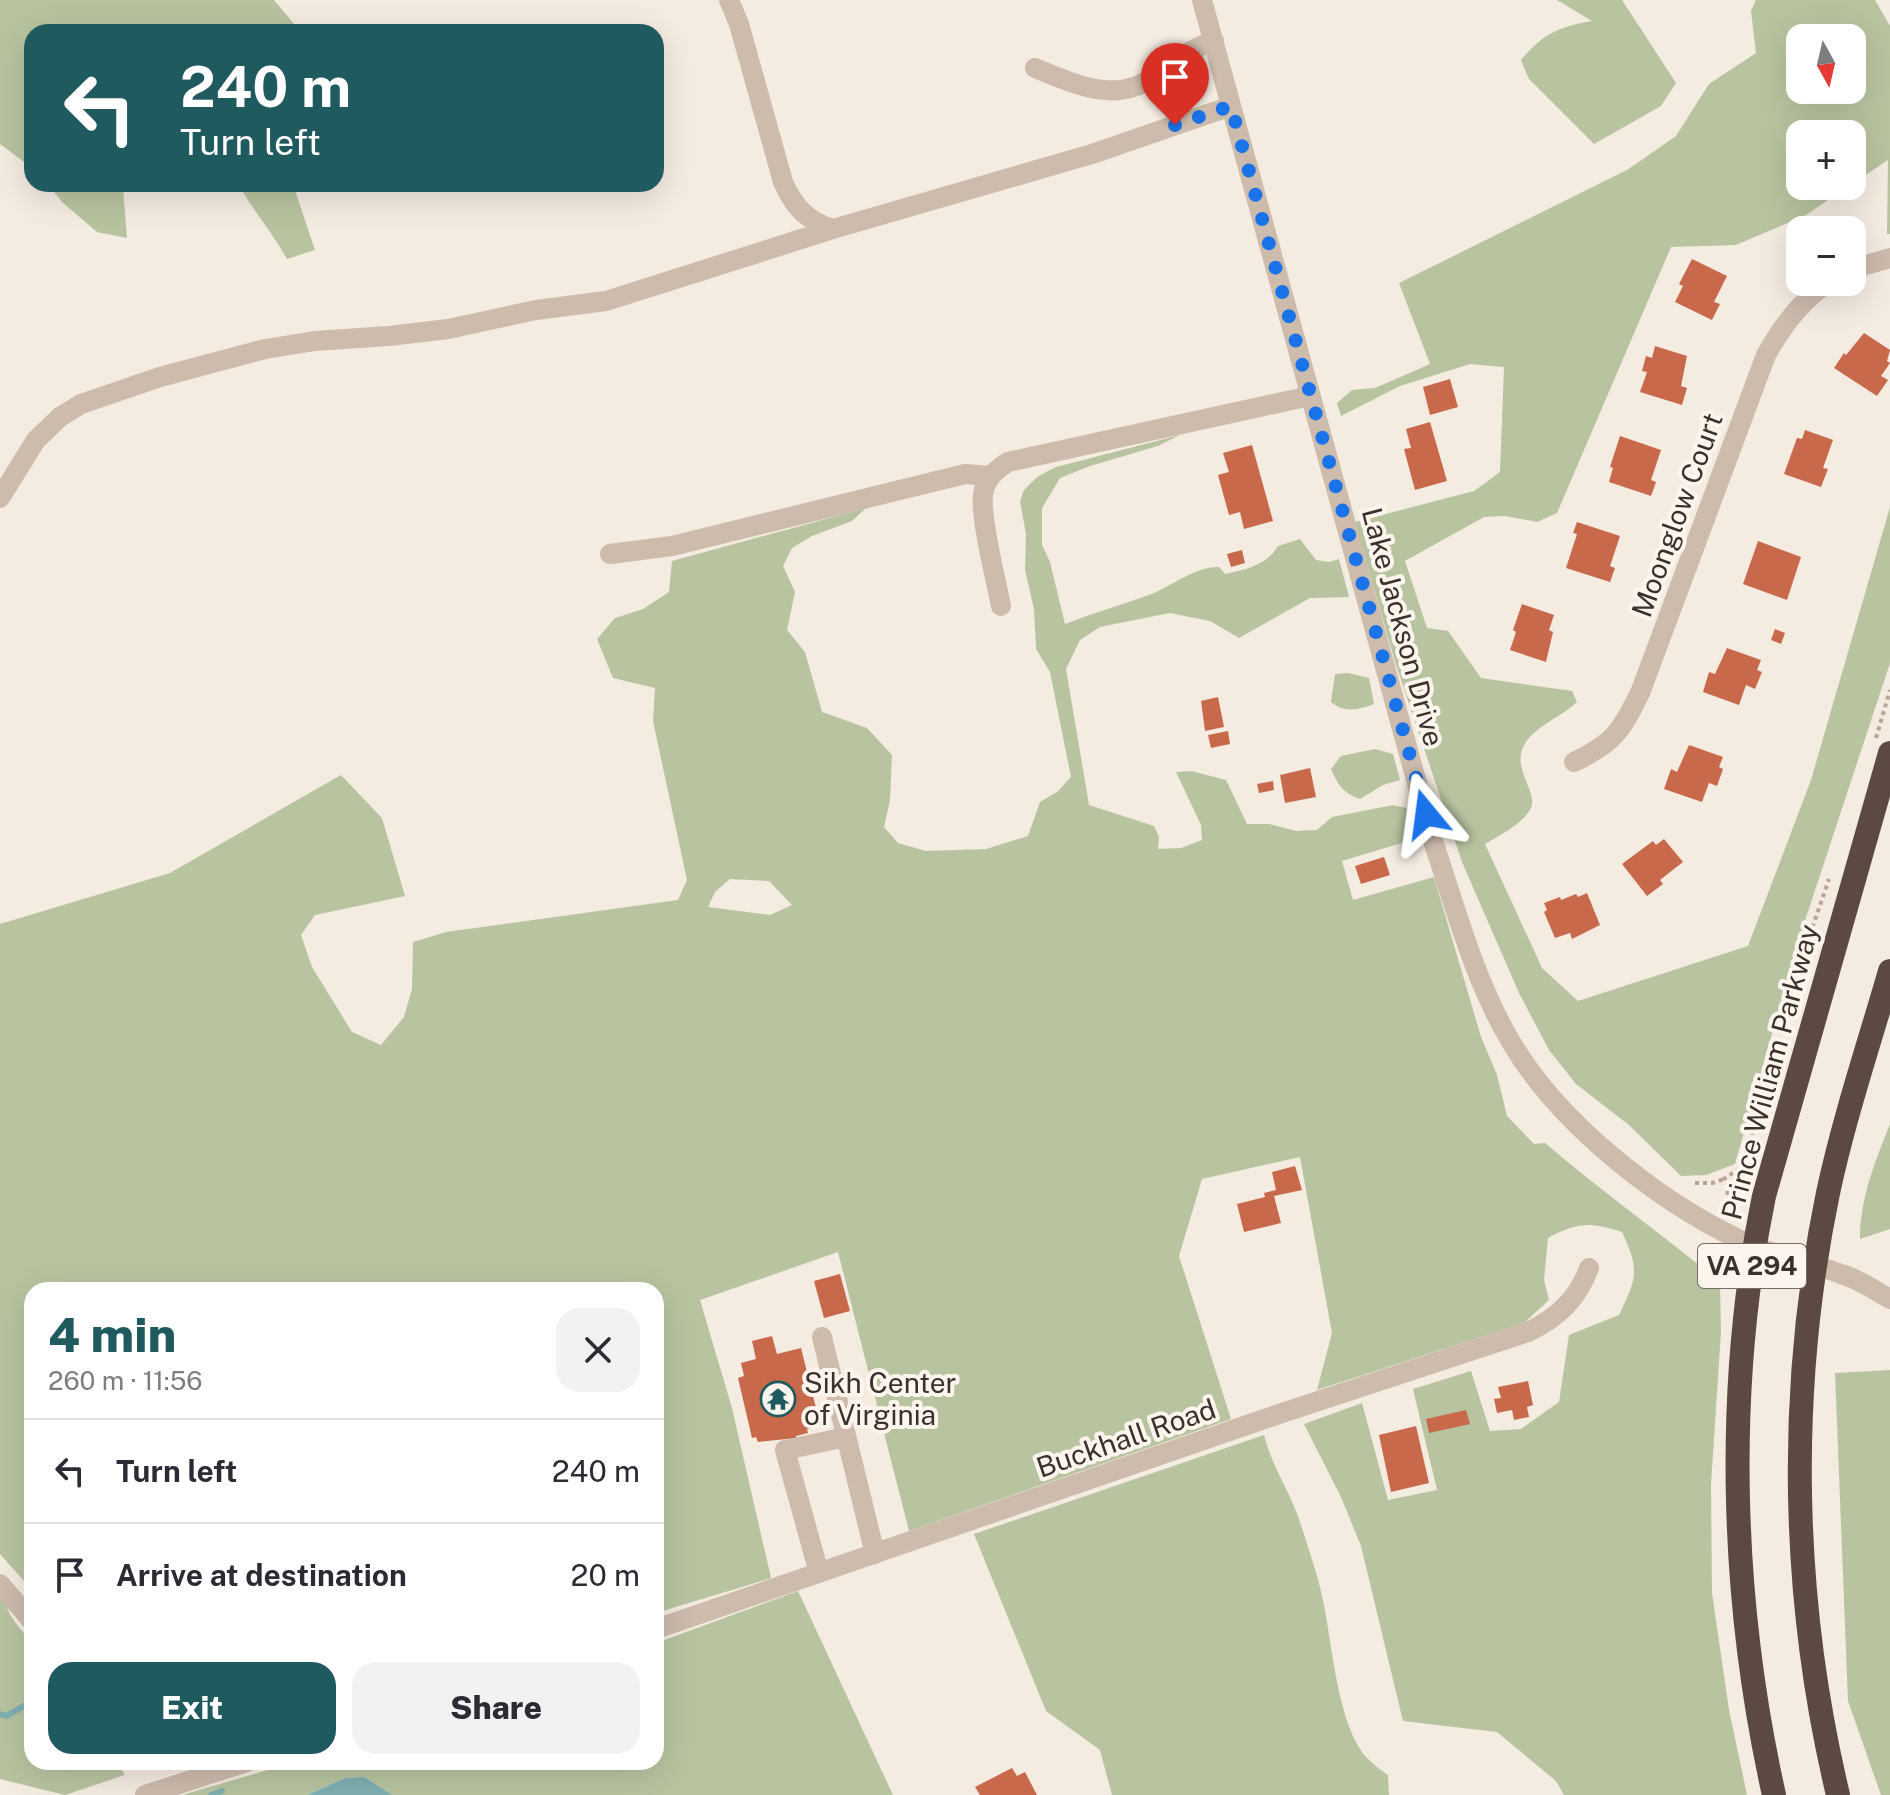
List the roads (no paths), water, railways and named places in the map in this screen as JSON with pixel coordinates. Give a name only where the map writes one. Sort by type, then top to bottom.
[{"type":"highway","name":"Prince William Parkway","points":[[1774,1795],[1751,1667],[1739,1514],[1739,1429],[1754,1247],[1764,1196],[1882,748]]},
{"type":"highway","name":"VA 294","points":[[1838,1795],[1813,1668],[1803,1594],[1800,1499],[1802,1404],[1806,1343],[1829,1191],[1890,971]]},
{"type":"street","points":[[729,0],[739,24],[783,182],[792,202],[804,215],[833,229]]},
{"type":"street","name":"Lake Jackson Drive","points":[[1202,0],[1432,838],[1463,931],[1510,1040],[1531,1073],[1557,1103],[1622,1165],[1694,1216],[1754,1247],[1852,1278],[1890,1299]]},
{"type":"street","points":[[1035,68],[1093,91],[1117,92],[1136,87],[1193,47],[1214,41]]},
{"type":"street","points":[[0,498],[36,440],[60,417],[81,404],[160,377],[278,347],[448,329],[536,310],[606,301],[833,229],[1092,154],[1231,106]]},
{"type":"street","points":[[1866,265],[1890,258]]},
{"type":"street","name":"Moonglow Court","points":[[1574,762],[1598,751],[1625,723],[1640,693],[1766,355],[1781,329],[1812,296]]},
{"type":"street","points":[[1001,606],[983,494],[991,476],[1008,462],[1310,396]]},
{"type":"street","points":[[610,554],[672,546],[965,474],[991,476]]},
{"type":"street","name":"Buckhall Road","points":[[664,1626],[1282,1413],[1528,1332],[1562,1311],[1584,1282],[1589,1268]]},
{"type":"street","points":[[822,1337],[875,1554]]},
{"type":"street","points":[[819,1573],[785,1450],[846,1437]]},
{"type":"street","points":[[0,1584],[24,1612]]},
{"type":"street","points":[[145,1795],[222,1770]]},
{"type":"water","points":[[364,1777],[393,1795],[307,1795],[345,1778]]},
{"type":"waterway","points":[[0,1714],[6,1716],[24,1706]]},
{"type":"waterway","points":[[211,1795],[222,1791]]},
{"type":"place","name":"Sikh Center of Virginia","points":[[778,1399]]}]
